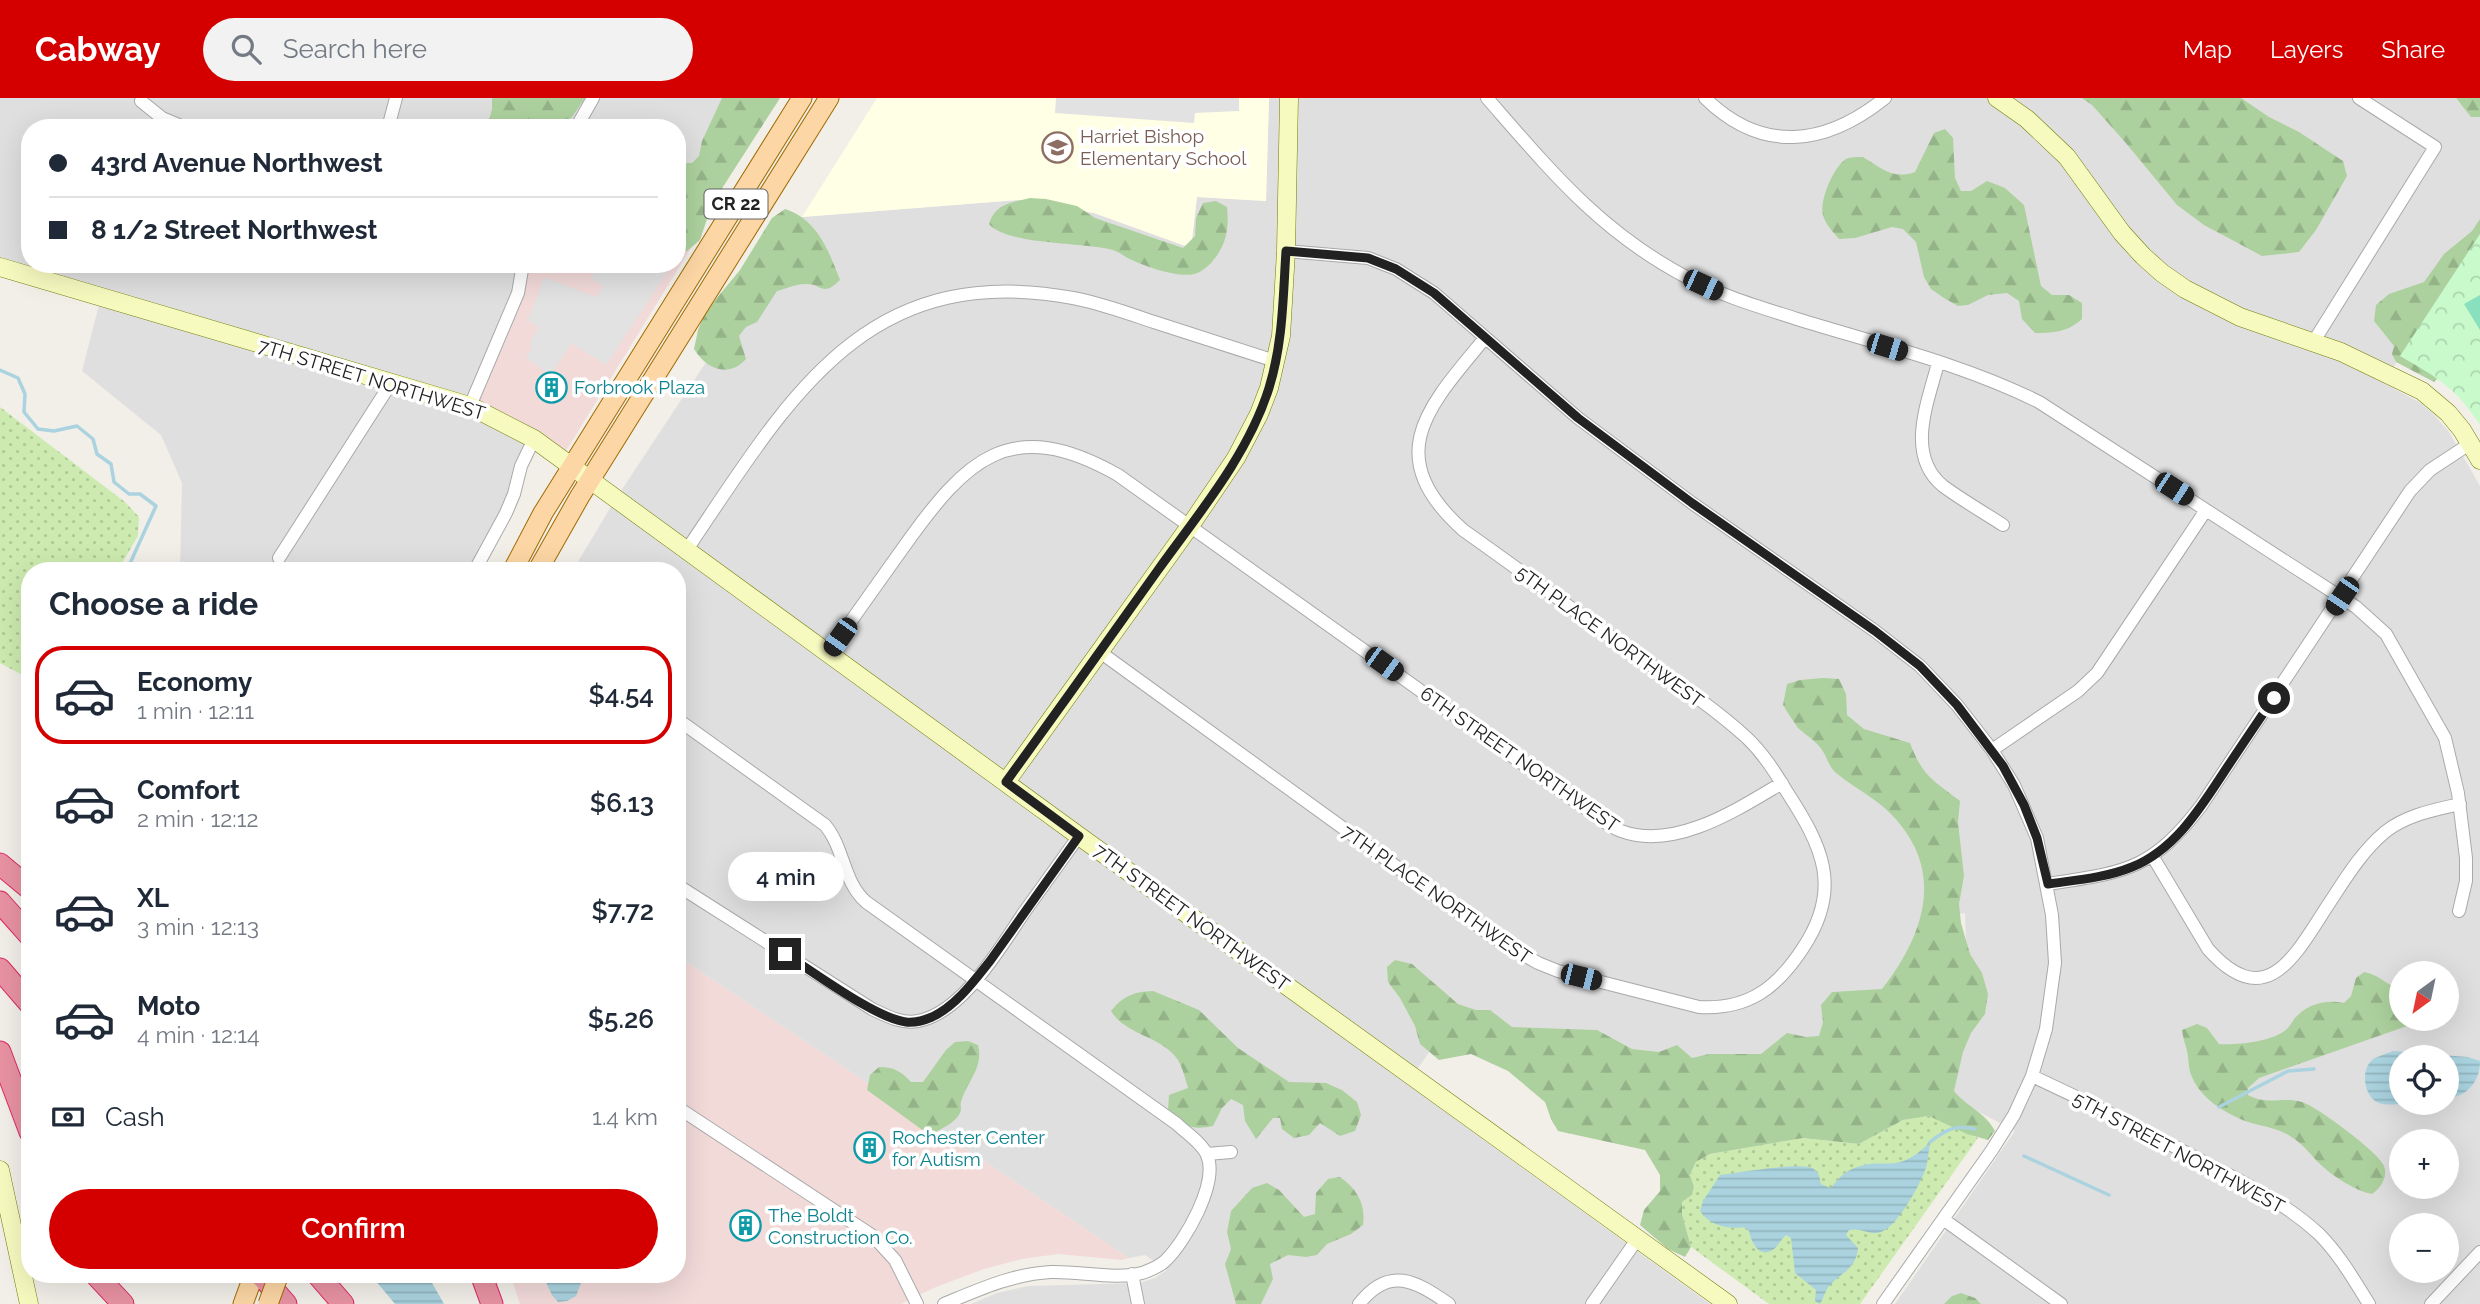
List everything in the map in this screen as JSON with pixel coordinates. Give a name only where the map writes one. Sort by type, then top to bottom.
[{"type":"highway","points":[[0,864],[21,882]]},
{"type":"highway","points":[[0,902],[21,926]]},
{"type":"highway","points":[[0,969],[21,994]]},
{"type":"highway","points":[[0,1052],[21,1108]]},
{"type":"highway","points":[[103,1283],[123,1304]]},
{"type":"highway","points":[[268,1283],[286,1304]]},
{"type":"highway","points":[[324,1283],[342,1304]]},
{"type":"highway","points":[[484,1283],[492,1304]]},
{"type":"main road","name":"CR 22","points":[[517,562],[532,532],[802,98]]},
{"type":"main road","name":"CR 22","points":[[542,562],[557,533],[829,98]]},
{"type":"main road","points":[[243,1304],[251,1283]]},
{"type":"main road","points":[[268,1304],[276,1283]]},
{"type":"street","points":[[390,119],[396,98]]},
{"type":"street","points":[[583,119],[593,98]]},
{"type":"street","points":[[1006,782],[1190,526],[1248,437],[1269,388],[1281,335],[1286,251],[1289,98]]},
{"type":"street","points":[[1487,98],[1588,209],[1663,264],[1731,297],[1938,363],[2002,385],[2039,402],[2342,596],[2372,620],[2386,634],[2402,661],[2445,738],[2452,759],[2460,804],[2466,869],[2465,893],[2459,911]]},
{"type":"street","points":[[1705,98],[1752,131],[1781,138],[1797,138],[1837,127],[1855,119],[1885,98]]},
{"type":"street","points":[[1997,98],[2026,119],[2067,157],[2122,233],[2162,273],[2185,289],[2240,317],[2341,352],[2421,391],[2448,413],[2471,443],[2480,460]]},
{"type":"street","points":[[2314,341],[2435,147],[2359,98]]},
{"type":"street","points":[[141,101],[164,119]]},
{"type":"street","points":[[1286,251],[1368,258],[1434,293],[1539,386],[1617,448],[1900,649],[1944,689],[1993,750],[2024,805],[2037,838],[2048,884],[2055,963],[2050,1012],[2032,1076],[2014,1115],[1993,1150],[1883,1304]]},
{"type":"street","name":"7TH STREET NORTHWEST","points":[[0,267],[470,405],[534,439],[1728,1304]]},
{"type":"street","points":[[470,405],[518,293],[521,273]]},
{"type":"street","points":[[686,551],[765,435],[815,374],[836,355],[883,322],[941,300],[1007,292],[1075,299],[1110,307],[1276,361]]},
{"type":"street","name":"5TH PLACE NORTHWEST","points":[[1485,338],[1446,385],[1426,421],[1419,441],[1421,476],[1432,496],[1463,530],[1686,690],[1738,731],[1766,758],[1803,817],[1823,861],[1823,901],[1813,933],[1802,949]]},
{"type":"street","points":[[1938,363],[1922,431],[1923,457],[1942,485],[2003,525]]},
{"type":"street","points":[[279,558],[391,383]]},
{"type":"street","points":[[479,562],[506,513],[521,466],[534,439]]},
{"type":"street","points":[[2048,884],[2114,874],[2152,857],[2178,836],[2202,806],[2420,480],[2430,470],[2471,443]]},
{"type":"street","name":"6TH STREET NORTHWEST","points":[[828,654],[943,495],[974,465],[994,454],[1038,446],[1091,460],[1118,475],[1621,831],[1657,835],[1693,829],[1731,813],[1782,783]]},
{"type":"street","points":[[1993,750],[2078,691],[2097,673],[2206,510]]},
{"type":"street","name":"7TH PLACE NORTHWEST","points":[[1100,652],[1496,939],[1538,963],[1558,971],[1686,1003],[1717,1008],[1743,1002],[1766,990],[1779,980],[1802,949]]},
{"type":"street","points":[[686,725],[825,825],[833,834],[858,895],[1177,1124],[1207,1154],[1206,1196],[1174,1250],[1164,1262],[1153,1269],[1132,1274],[1051,1272],[1024,1275],[997,1282],[944,1304]]},
{"type":"street","points":[[2152,857],[2208,949],[2219,961],[2241,975],[2264,977],[2277,971],[2297,953],[2357,862],[2386,832],[2418,815],[2460,804]]},
{"type":"street","points":[[686,891],[872,1009],[909,1022],[933,1016],[946,1009],[975,980],[1079,836]]},
{"type":"street","name":"5TH STREET NORTHWEST","points":[[2032,1076],[2090,1102],[2253,1188],[2294,1213],[2321,1236],[2348,1269],[2369,1304]]},
{"type":"street","points":[[686,1113],[873,1236],[895,1260],[918,1304]]},
{"type":"street","points":[[1207,1154],[1231,1152]]},
{"type":"street","points":[[0,1170],[21,1267]]},
{"type":"street","points":[[1943,1219],[2061,1304]]},
{"type":"street","points":[[1592,1304],[1638,1238]]},
{"type":"street","points":[[2431,1304],[2480,1252]]},
{"type":"street","points":[[1132,1274],[1138,1304]]},
{"type":"street","points":[[1359,1304],[1377,1286],[1398,1280],[1421,1286],[1449,1304]]},
{"type":"street","points":[[24,1283],[29,1304]]},
{"type":"shaded area","points":[[0,98],[747,98],[686,197],[686,119],[21,119],[21,273],[524,273],[534,439],[479,562],[180,562],[182,483],[161,435],[82,371],[101,297],[0,267]]},
{"type":"shaded area","name":"Harriet Bishop Elementary School","points":[[877,98],[1269,98],[1266,201],[1197,197],[1191,248],[1094,213],[1019,200],[802,217]]},
{"type":"shaded area","points":[[1056,98],[1239,98],[1239,111],[1195,113],[1194,123],[1055,113]]},
{"type":"shaded area","points":[[1269,98],[2480,98],[2480,234],[2383,383],[2419,402],[2433,414],[2449,432],[2480,486],[2480,1304],[1895,1304],[2015,1131],[1941,1092],[1969,1011],[1965,913],[1929,918],[1862,1048],[1745,1115],[1452,1019],[1407,1084],[1710,1304],[971,1304],[997,1293],[1028,1286],[1140,1283],[1167,1270],[1145,1255],[1129,1258],[686,962],[686,562],[578,562],[615,500],[802,217],[1019,200],[1094,213],[1191,248],[1197,197],[1266,201]]},
{"type":"shaded area","points":[[686,217],[704,227],[686,256]]},
{"type":"shaded area","points":[[520,273],[676,273],[561,459],[470,406]]},
{"type":"shaded area","points":[[594,273],[667,273],[606,365],[572,343],[550,375],[526,358],[532,348],[530,342],[539,328],[528,320],[544,277],[596,297],[603,287],[591,278]]},
{"type":"shaded area","points":[[686,962],[1129,1258],[1122,1260],[1058,1254],[1022,1259],[984,1269],[901,1304],[520,1304],[513,1283],[686,1283]]},
{"type":"green space","points":[[492,98],[585,98],[569,119],[489,119]]},
{"type":"green space","points":[[722,98],[780,98],[712,204],[700,240],[686,251],[686,163],[692,163],[699,156],[702,141]]},
{"type":"green space","points":[[2082,98],[2241,98],[2343,161],[2347,176],[2316,230],[2299,252],[2262,256],[2204,225],[2177,205],[2125,142],[2092,105]]},
{"type":"green space","points":[[2456,98],[2480,98],[2480,117],[2471,117]]},
{"type":"green space","points":[[1945,129],[1953,138],[1955,178],[1961,191],[1971,191],[1987,181],[2005,188],[2024,205],[2041,286],[2052,295],[2069,295],[2082,303],[2082,319],[2071,327],[2048,333],[2035,333],[2022,319],[2019,301],[2007,293],[1988,295],[1968,305],[1958,306],[1944,298],[1931,289],[1924,277],[1916,242],[1903,229],[1892,227],[1855,238],[1839,239],[1827,225],[1822,209],[1823,202],[1832,177],[1841,163],[1852,157],[1863,157],[1894,174],[1915,172],[1934,133]]},
{"type":"green space","points":[[1030,198],[1077,206],[1095,218],[1183,248],[1195,236],[1196,218],[1203,203],[1216,201],[1227,207],[1228,221],[1222,246],[1211,263],[1200,272],[1188,275],[1154,269],[1113,250],[1100,247],[1011,236],[989,224],[1000,208]]},
{"type":"green space","points":[[785,209],[806,220],[814,228],[826,247],[840,280],[825,289],[805,284],[777,291],[757,322],[746,327],[739,336],[746,359],[733,368],[718,369],[705,362],[694,349],[698,330],[706,311],[740,270],[772,218]]},
{"type":"green space","points":[[2480,219],[2480,262],[2441,375],[2434,382],[2396,362],[2392,354],[2394,346],[2374,321],[2376,305],[2389,294],[2424,282],[2444,254],[2472,231]]},
{"type":"green space","points":[[2480,234],[2480,425],[2445,384],[2400,356]]},
{"type":"green space","points":[[2480,295],[2480,330],[2464,304]]},
{"type":"green space","points":[[0,407],[125,502],[139,517],[138,536],[123,562],[21,562],[21,674],[0,663]]},
{"type":"green space","points":[[1823,678],[1839,679],[1846,694],[1847,715],[1864,729],[1910,743],[1924,771],[1960,801],[1958,822],[1964,876],[1959,904],[1961,923],[1970,954],[1982,973],[1988,994],[1985,1014],[1971,1033],[1963,1052],[1954,1091],[1986,1119],[1995,1131],[1988,1140],[1967,1134],[1929,1116],[1903,1120],[1859,1144],[1803,1138],[1710,1154],[1696,1162],[1690,1175],[1694,1187],[1692,1195],[1682,1202],[1682,1214],[1691,1247],[1685,1257],[1668,1249],[1640,1225],[1644,1210],[1660,1191],[1660,1175],[1645,1150],[1558,1131],[1545,1102],[1508,1071],[1471,1054],[1439,1060],[1420,1044],[1415,1026],[1388,982],[1387,967],[1395,960],[1412,964],[1458,1004],[1476,1010],[1490,1010],[1512,1027],[1597,1030],[1632,1049],[1659,1052],[1677,1045],[1692,1058],[1709,1054],[1761,1054],[1787,1033],[1806,1037],[1819,1036],[1823,1022],[1821,1005],[1832,992],[1882,989],[1896,970],[1917,929],[1924,887],[1921,865],[1913,844],[1899,823],[1877,802],[1834,771],[1820,747],[1798,728],[1783,705],[1787,684]]},
{"type":"green space","points":[[2364,972],[2389,984],[2389,1031],[2393,1031],[2259,1078],[2248,1088],[2248,1095],[2262,1100],[2302,1102],[2360,1141],[2380,1160],[2385,1170],[2383,1182],[2372,1194],[2352,1187],[2332,1174],[2290,1136],[2237,1117],[2218,1107],[2196,1085],[2191,1074],[2182,1030],[2197,1024],[2207,1028],[2219,1044],[2269,1038],[2285,1031],[2299,1014],[2311,1006],[2323,1002],[2344,1003],[2351,996],[2356,978]]},
{"type":"green space","points":[[1153,991],[1199,1010],[1238,1048],[1289,1082],[1326,1083],[1342,1090],[1357,1102],[1361,1115],[1355,1131],[1340,1136],[1320,1123],[1309,1135],[1294,1138],[1282,1129],[1280,1118],[1273,1118],[1256,1139],[1245,1121],[1243,1105],[1231,1099],[1222,1108],[1213,1126],[1199,1128],[1183,1123],[1168,1110],[1169,1095],[1188,1088],[1177,1059],[1160,1043],[1125,1025],[1111,1011],[1130,995]]},
{"type":"green space","points":[[968,1041],[978,1045],[979,1061],[964,1094],[961,1112],[949,1124],[934,1133],[921,1129],[867,1090],[870,1075],[879,1067],[897,1070],[911,1082],[923,1082],[946,1050],[955,1042]]},
{"type":"green space","points":[[1929,1116],[1978,1138],[1860,1304],[1769,1304],[1691,1247],[1682,1214],[1682,1202],[1692,1195],[1694,1187],[1690,1176],[1696,1162],[1710,1154],[1803,1138],[1859,1144],[1903,1120]]},
{"type":"green space","points":[[1340,1177],[1351,1187],[1362,1204],[1363,1225],[1351,1234],[1327,1244],[1317,1255],[1288,1255],[1270,1264],[1273,1279],[1261,1304],[1236,1304],[1225,1264],[1231,1249],[1227,1232],[1231,1211],[1252,1188],[1267,1183],[1279,1190],[1304,1217],[1315,1214],[1316,1193],[1328,1179]]},
{"type":"green space","points":[[1961,1293],[1975,1298],[1981,1304],[1944,1304],[1952,1296]]},
{"type":"water","points":[[2389,1052],[2389,1105],[2374,1100],[2365,1083],[2368,1065],[2377,1057]]},
{"type":"water","points":[[2459,1056],[2480,1061],[2475,1081],[2461,1095]]},
{"type":"water","points":[[1930,1142],[1927,1164],[1920,1181],[1894,1222],[1877,1233],[1849,1230],[1846,1235],[1858,1248],[1857,1255],[1848,1269],[1829,1286],[1820,1304],[1815,1301],[1816,1290],[1795,1273],[1791,1238],[1786,1235],[1774,1249],[1769,1252],[1760,1251],[1744,1227],[1719,1225],[1708,1220],[1700,1211],[1703,1201],[1720,1175],[1784,1167],[1808,1167],[1816,1171],[1821,1184],[1830,1188],[1850,1170],[1908,1159]]},
{"type":"water","points":[[378,1283],[432,1283],[444,1304],[395,1304]]},
{"type":"water","points":[[546,1283],[581,1283],[576,1296],[567,1301],[558,1302]]},
{"type":"waterway","points":[[0,370],[18,378],[25,394],[24,412],[38,429],[54,431],[77,426],[93,439],[97,454],[111,464],[114,482],[129,494],[140,494],[156,506],[131,562]]},
{"type":"waterway","points":[[2219,1107],[2288,1071],[2314,1069]]},
{"type":"waterway","points":[[1930,1142],[1951,1129],[1975,1129]]},
{"type":"waterway","points":[[2024,1156],[2109,1195]]},
{"type":"place","name":"Harriet Bishop Elementary School","points":[[1057,147]]},
{"type":"place","name":"Forbrook Plaza","points":[[551,387]]},
{"type":"place","name":"Rochester Center for Autism","points":[[869,1148]]},
{"type":"place","name":"The Boldt Construction Co.","points":[[745,1226]]},
{"type":"route","points":[[785,954],[872,1009],[909,1022],[921,1021],[946,1009],[990,961],[1079,836],[1006,782],[1190,526],[1248,437],[1269,388],[1276,361],[1281,335],[1286,251],[1368,258],[1396,269],[1434,293],[1578,418],[1692,503],[1900,649],[1944,689],[1993,750],[2024,805],[2037,838],[2048,884],[2114,874],[2152,857],[2165,847],[2178,836],[2202,806],[2274,698]]}]
